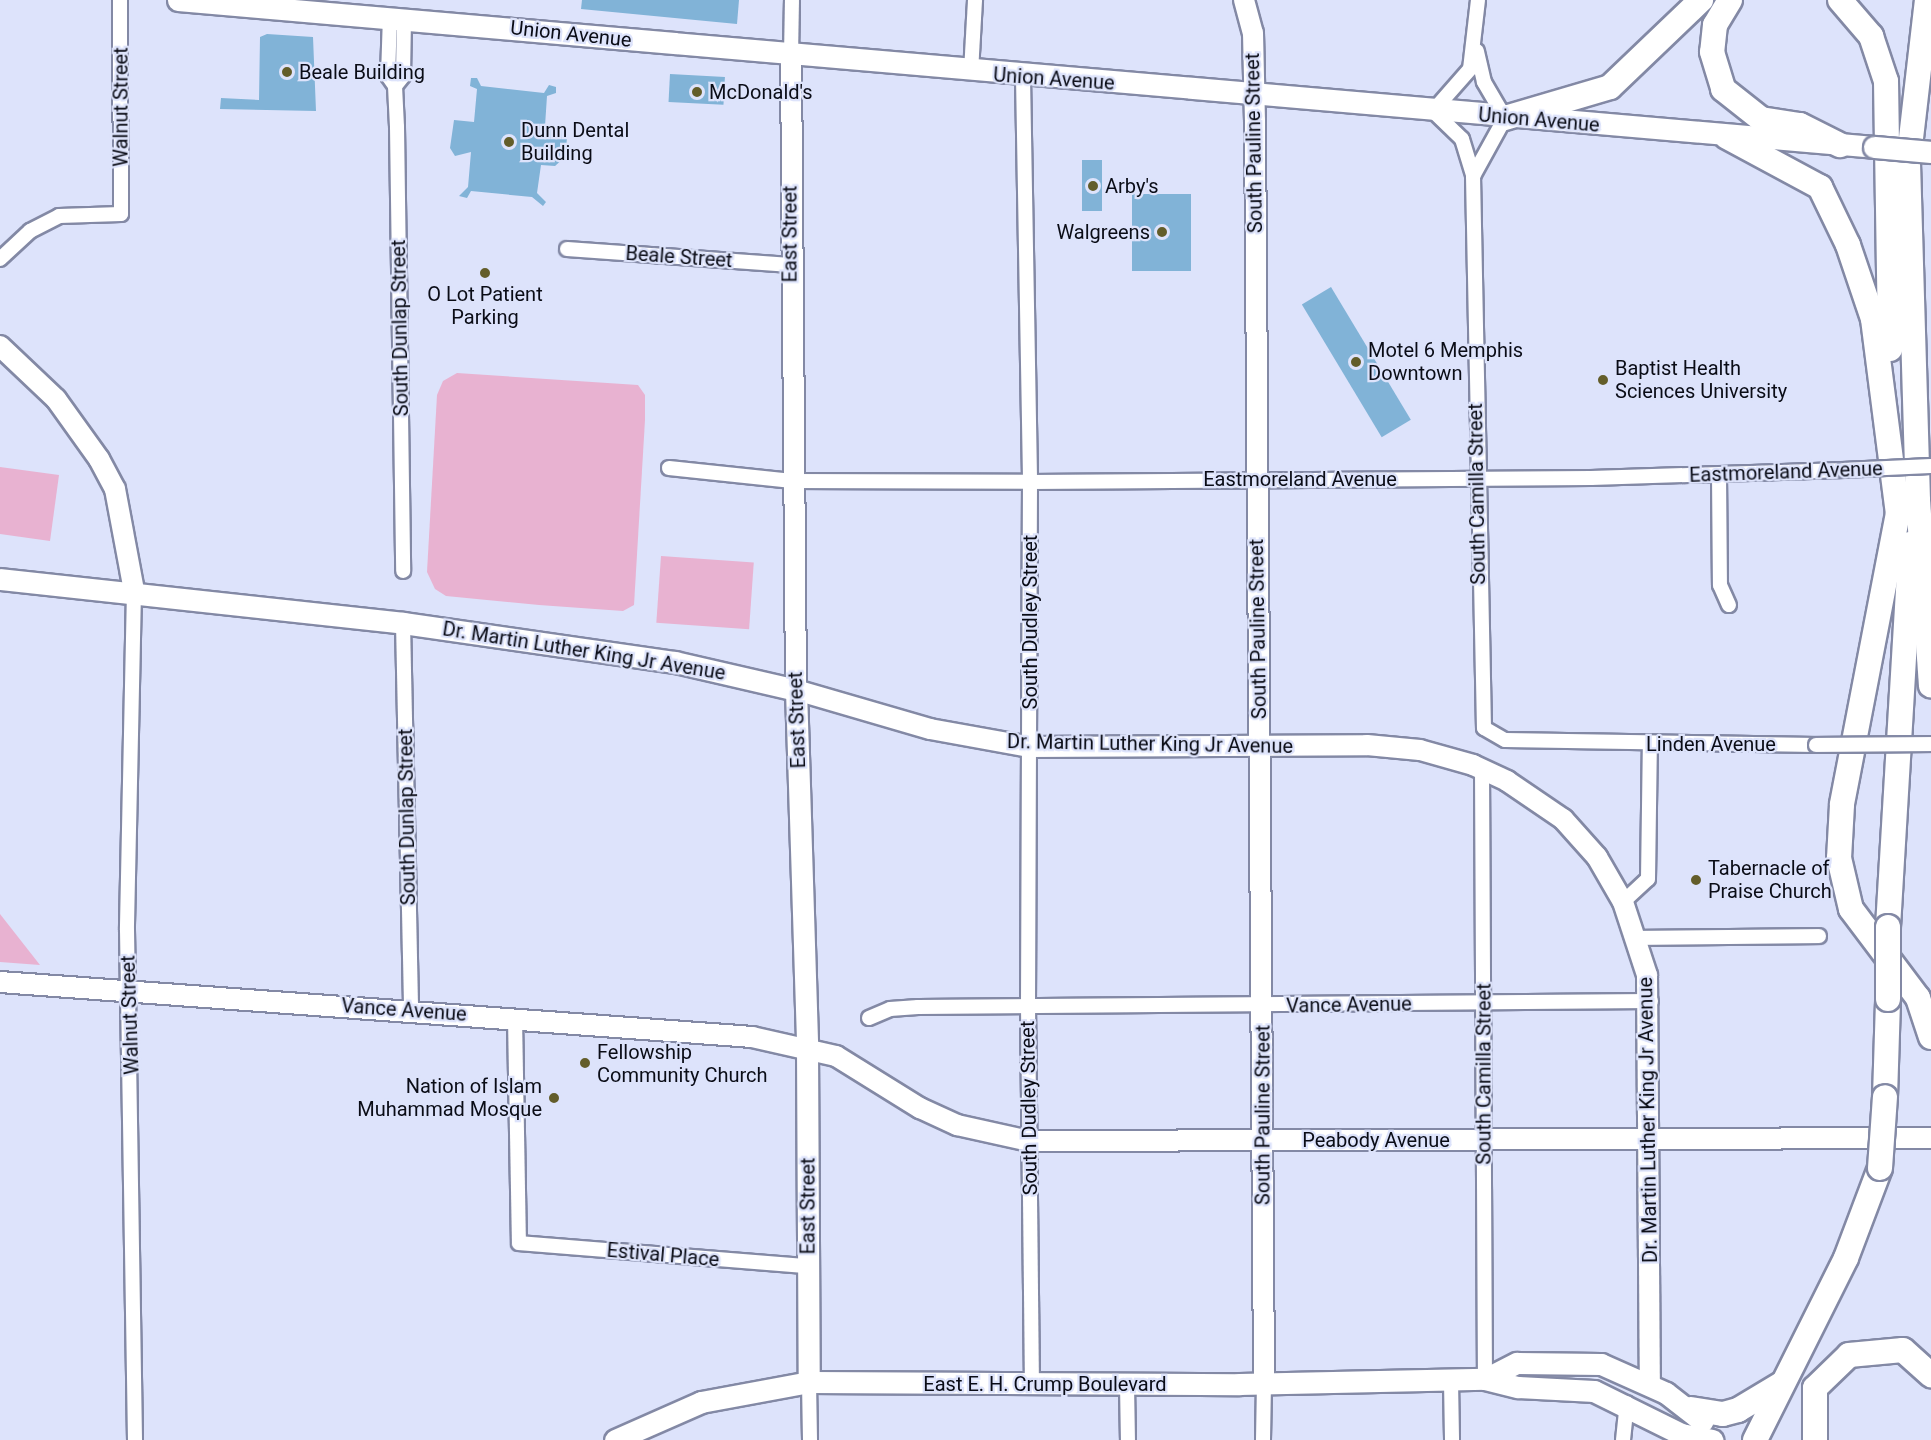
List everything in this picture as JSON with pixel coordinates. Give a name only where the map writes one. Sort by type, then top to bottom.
[{"type":"highway","points":[[1505,118],[1610,87],[1701,0]]},
{"type":"highway","points":[[1730,0],[1715,25],[1712,52],[1723,89],[1761,119],[1800,125],[1840,144]]},
{"type":"highway","points":[[1840,0],[1871,36],[1886,81],[1891,436]]},
{"type":"highway","points":[[1926,0],[1908,164],[1918,500],[1931,686]]},
{"type":"highway","points":[[1727,137],[1812,179],[1827,196],[1872,318],[1891,436],[1898,513],[1842,805],[1839,858],[1851,909],[1918,998],[1931,1037]]},
{"type":"highway","points":[[1755,1440],[1846,1258],[1880,1168],[1885,1097],[1888,927],[1907,572],[1918,500]]},
{"type":"highway","points":[[1815,1440],[1815,1388],[1849,1355],[1903,1350],[1931,1375]]},
{"type":"highway","points":[[1691,1409],[1723,1413],[1738,1410],[1787,1379]]},
{"type":"main road","name":"Union Avenue","points":[[178,0],[304,4],[397,17],[791,56],[1931,153]]},
{"type":"main road","name":"Dr. Martin Luther King Jr Avenue","points":[[0,579],[134,591],[403,623],[675,662],[796,690]]},
{"type":"main road","name":"East Street","points":[[796,690],[807,1048],[809,1382]]},
{"type":"main road","name":"East E. H. Crump Boulevard","points":[[1485,1379],[1517,1363],[1573,1362],[1601,1365],[1650,1385],[1691,1409],[1718,1440]]},
{"type":"main road","name":"East E. H. Crump Boulevard","points":[[615,1440],[701,1402],[809,1382],[1127,1385],[1485,1379],[1518,1387],[1594,1390],[1627,1403],[1681,1434],[1712,1440]]},
{"type":"street","name":"Walnut Street","points":[[0,259],[30,231],[59,216],[121,214],[120,0]]},
{"type":"street","name":"East Street","points":[[792,0],[790,265],[796,690]]},
{"type":"street","points":[[970,72],[975,0]]},
{"type":"street","name":"South Pauline Street","points":[[1244,0],[1253,33],[1254,96],[1263,1140],[1263,1440]]},
{"type":"street","points":[[1433,111],[1470,69],[1476,46],[1478,0]]},
{"type":"street","name":"South Dunlap Street","points":[[397,17],[403,76],[395,86],[403,571]]},
{"type":"street","points":[[1476,46],[1484,82],[1505,118]]},
{"type":"street","name":"South Dudley Street","points":[[1023,77],[1030,482],[1028,1006],[1032,1383]]},
{"type":"street","name":"South Camilla Street","points":[[1433,111],[1462,139],[1473,176],[1476,479],[1484,728],[1491,736]]},
{"type":"street","name":"South Camilla Street","points":[[1473,176],[1505,118]]},
{"type":"street","name":"Beale Street","points":[[567,249],[790,265]]},
{"type":"street","points":[[0,346],[56,399],[99,459],[115,489],[134,591]]},
{"type":"street","name":"Eastmoreland Avenue","points":[[669,468],[792,481],[1030,482],[1719,475],[1931,466]]},
{"type":"street","points":[[1719,475],[1720,585],[1729,605]]},
{"type":"street","name":"Walnut Street","points":[[134,591],[134,746],[127,787],[135,1440]]},
{"type":"street","name":"South Dunlap Street","points":[[403,623],[411,1011]]},
{"type":"street","name":"Dr. Martin Luther King Jr Avenue","points":[[796,690],[930,729],[1030,747],[1388,747],[1441,755],[1482,769],[1563,819],[1597,857],[1623,902],[1638,938],[1650,1000],[1652,1138],[1650,1385]]},
{"type":"street","name":"Linden Avenue","points":[[1491,736],[1650,744],[1931,744]]},
{"type":"street","points":[[1623,902],[1645,887],[1650,869],[1650,744]]},
{"type":"street","name":"South Camilla Street","points":[[1482,769],[1485,1379]]},
{"type":"street","points":[[1638,938],[1819,936]]},
{"type":"street","name":"Vance Avenue","points":[[0,982],[128,989],[752,1037],[807,1048]]},
{"type":"street","name":"Vance Avenue","points":[[869,1018],[903,1007],[1262,1007],[1650,1000]]},
{"type":"street","name":"Estival Place","points":[[515,1018],[519,1243],[807,1266]]},
{"type":"street","name":"Peabody Avenue","points":[[807,1048],[836,1056],[957,1125],[1029,1141],[1931,1138]]},
{"type":"street","points":[[1451,1381],[1452,1440]]},
{"type":"street","name":"East Street","points":[[809,1382],[810,1440]]},
{"type":"street","points":[[1127,1385],[1128,1440]]},
{"type":"street","points":[[1623,1440],[1627,1403]]},
{"type":"shaded area","points":[[457,373],[638,385],[645,395],[645,420],[634,605],[623,611],[539,605],[446,596],[435,589],[427,572],[437,395],[443,381]]},
{"type":"shaded area","points":[[0,467],[59,475],[50,541],[0,534]]},
{"type":"shaded area","points":[[661,556],[754,562],[749,629],[656,623]]},
{"type":"shaded area","points":[[0,914],[40,965],[0,962]]},
{"type":"building","points":[[582,0],[739,0],[737,24],[581,9]]},
{"type":"building","name":"Beale Building","points":[[267,34],[313,37],[316,111],[220,109],[221,98],[259,100],[260,37]]},
{"type":"building","name":"McDonald's","points":[[670,74],[725,77],[723,105],[669,102]]},
{"type":"building","name":"Dunn Dental Building","points":[[471,78],[477,78],[481,86],[544,93],[549,85],[556,87],[556,93],[547,96],[545,126],[561,128],[562,138],[567,138],[565,157],[555,166],[541,165],[537,193],[546,202],[543,206],[532,197],[471,191],[467,198],[459,196],[468,187],[471,152],[455,156],[450,148],[454,120],[474,122],[477,89],[470,86]]},
{"type":"building","name":"Arby's","points":[[1082,160],[1102,160],[1102,211],[1082,211]]},
{"type":"building","name":"Walgreens","points":[[1132,194],[1191,194],[1191,271],[1132,271]]},
{"type":"building","name":"Motel 6 Memphis Downtown","points":[[1331,287],[1411,420],[1382,437],[1302,305]]},
{"type":"place","name":"Beale Building","points":[[287,72]]},
{"type":"place","name":"McDonald's","points":[[697,92]]},
{"type":"place","name":"Dunn Dental Building","points":[[509,142]]},
{"type":"place","name":"Arby's","points":[[1093,186]]},
{"type":"place","name":"Walgreens","points":[[1162,232]]},
{"type":"place","name":"O Lot Patient Parking","points":[[485,273]]},
{"type":"place","name":"Motel 6 Memphis Downtown","points":[[1356,362]]},
{"type":"place","name":"Baptist Health Sciences University","points":[[1603,380]]},
{"type":"place","name":"Tabernacle of Praise Church","points":[[1696,880]]},
{"type":"place","name":"Fellowship Community Church","points":[[585,1063]]},
{"type":"place","name":"Nation of Islam Muhammad Mosque","points":[[554,1098]]}]
